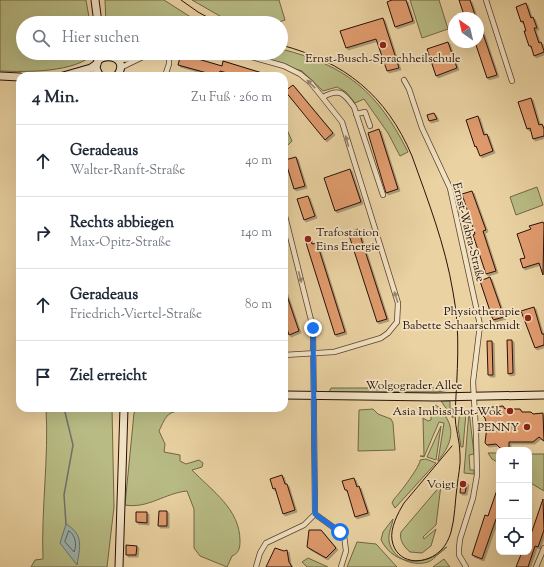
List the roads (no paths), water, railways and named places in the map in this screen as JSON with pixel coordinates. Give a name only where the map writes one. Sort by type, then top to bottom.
[{"type":"main road","points":[[95,0],[97,16]]},
{"type":"main road","points":[[77,72],[91,68],[97,64],[99,60]]},
{"type":"main road","points":[[114,60],[116,72]]},
{"type":"main road","points":[[97,64],[98,72]]},
{"type":"main road","points":[[0,76],[16,77]]},
{"type":"main road","name":"Wolgograder Allee","points":[[288,395],[544,395]]},
{"type":"main road","points":[[119,567],[124,412]]},
{"type":"street","points":[[486,0],[512,81]]},
{"type":"street","points":[[167,72],[169,60]]},
{"type":"street","points":[[262,60],[284,66],[300,74],[311,83],[342,122],[398,303],[397,322],[388,333],[381,338],[334,352],[288,355]]},
{"type":"street","name":"Ernst-Wabra-Straße","points":[[404,80],[422,128],[450,188],[467,258],[480,325],[472,382],[474,396],[477,475],[473,498],[460,539],[459,548],[459,556],[466,567]]},
{"type":"street","points":[[323,97],[333,92],[346,96],[356,114],[382,195]]},
{"type":"street","points":[[356,114],[365,112],[370,126]]},
{"type":"street","points":[[256,567],[260,553],[266,543],[304,525],[315,514],[313,328],[288,228]]},
{"type":"street","points":[[315,514],[344,535],[346,551],[341,567]]},
{"type":"street","points":[[536,567],[544,548]]},
{"type":"water","points":[[66,524],[76,532],[78,537],[80,547],[77,565],[60,543]]},
{"type":"waterway","points":[[65,412],[73,445],[64,495],[66,524]]},
{"type":"tram line","points":[[181,0],[205,16]]},
{"type":"tram line","points":[[288,47],[325,61],[344,72],[361,84],[390,115],[402,134],[412,156],[436,223],[450,274],[458,338],[455,415],[460,458],[454,515],[449,537],[439,552],[433,556],[418,561],[404,558],[399,554],[392,540],[393,526],[397,516],[404,503],[452,446]]},
{"type":"place","name":"Ernst-Busch-Sprachheilschule","points":[[383,45]]},
{"type":"place","name":"Trafostation Eins Energie","points":[[308,239]]},
{"type":"place","name":"Physiotherapie Babette Schaarschmidt","points":[[528,318]]},
{"type":"place","name":"Asia Imbiss Hot-Wok","points":[[510,411]]},
{"type":"place","name":"PENNY","points":[[527,427]]},
{"type":"place","name":"Voigt","points":[[463,484]]}]
